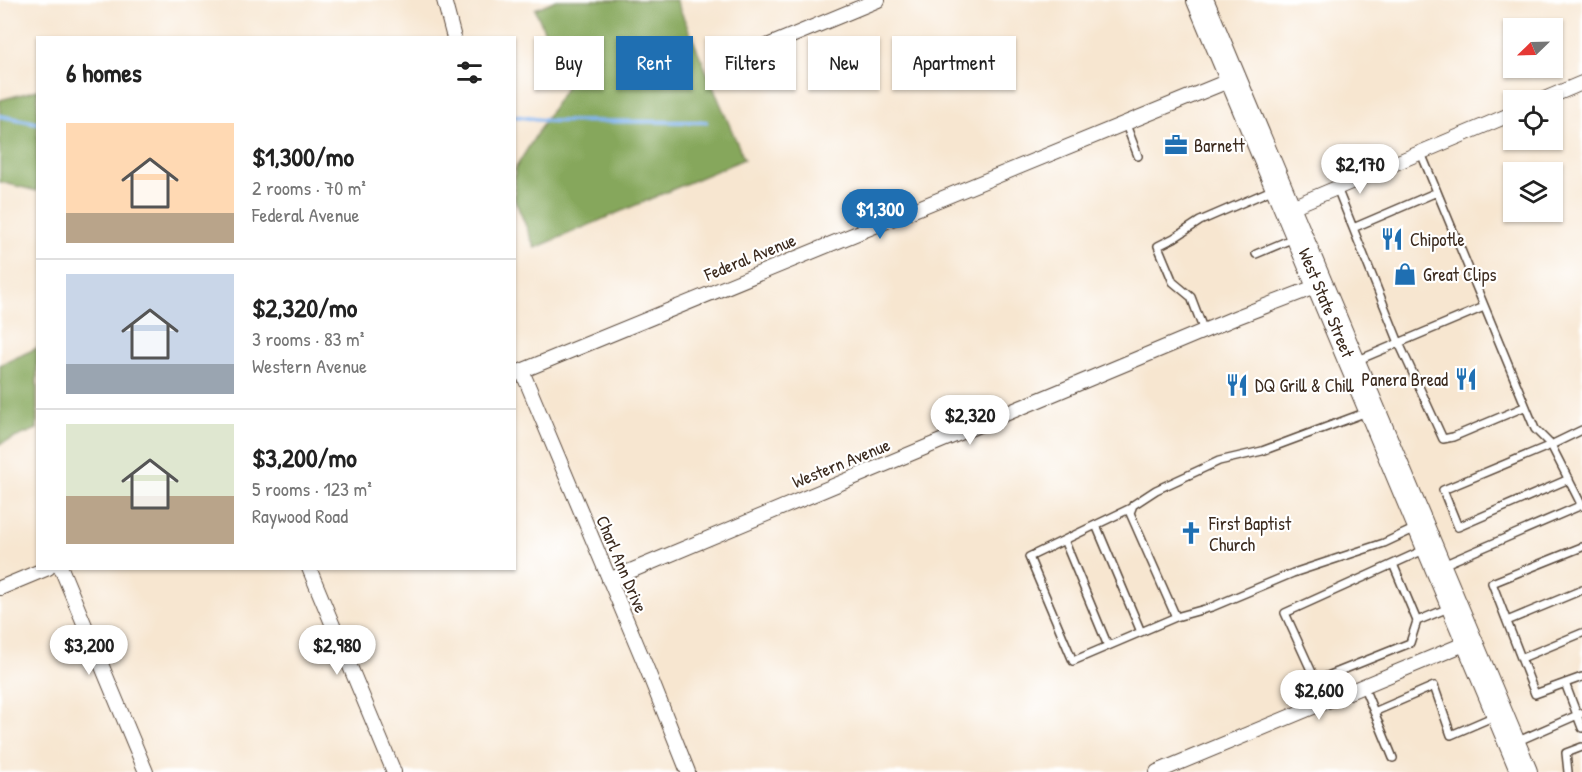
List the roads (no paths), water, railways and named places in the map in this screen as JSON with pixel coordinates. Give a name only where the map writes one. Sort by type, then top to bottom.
[{"type":"highway","name":"West State Street","points":[[1205,1],[1233,79],[1524,772]]},
{"type":"street","points":[[444,0],[453,36]]},
{"type":"street","points":[[791,36],[878,0]]},
{"type":"street","name":"Federal Avenue","points":[[518,373],[1233,79]]},
{"type":"street","points":[[1563,91],[1582,83]]},
{"type":"street","points":[[1283,198],[1337,188],[1503,118]]},
{"type":"street","name":"Western Avenue","points":[[609,580],[1204,331],[1320,285]]},
{"type":"street","name":"Charl Ann Drive","points":[[518,373],[609,580],[688,772]]},
{"type":"street","points":[[0,588],[43,570]]},
{"type":"street","points":[[62,570],[146,772]]},
{"type":"street","points":[[310,570],[394,772]]},
{"type":"street","points":[[1157,772],[1469,642]]},
{"type":"lane","points":[[1125,122],[1138,156]]},
{"type":"lane","points":[[1325,702],[1285,613],[1431,546],[1582,506],[1551,445],[1535,429],[1524,407],[1421,153]]},
{"type":"lane","points":[[1337,188],[1399,343],[1443,439],[1453,437],[1524,407]]},
{"type":"lane","points":[[1353,228],[1437,192]]},
{"type":"lane","points":[[1204,331],[1191,297],[1173,282],[1158,246],[1200,221],[1283,198]]},
{"type":"lane","points":[[1256,254],[1299,236]]},
{"type":"lane","points":[[1352,363],[1484,307]]},
{"type":"lane","points":[[1176,617],[1131,511],[1133,505],[1156,490],[1219,461],[1262,451],[1372,410]]},
{"type":"lane","points":[[1569,479],[1458,527],[1443,490],[1582,430]]},
{"type":"lane","points":[[1131,511],[1029,557],[1073,661],[1176,617],[1212,607],[1293,573],[1384,543],[1431,546]]},
{"type":"lane","points":[[1096,525],[1141,632]]},
{"type":"lane","points":[[1064,540],[1108,646]]},
{"type":"lane","points":[[1582,546],[1492,583],[1535,694],[1582,677]]},
{"type":"lane","points":[[1316,681],[1410,644],[1417,621],[1393,564]]},
{"type":"lane","points":[[1507,621],[1582,590]]},
{"type":"lane","points":[[1417,621],[1454,605]]},
{"type":"lane","points":[[1522,658],[1582,633]]},
{"type":"lane","points":[[1565,683],[1579,714],[1582,728]]},
{"type":"lane","points":[[1363,685],[1393,758]]},
{"type":"lane","points":[[1374,712],[1434,686],[1451,735],[1500,714]]},
{"type":"lane","points":[[1512,744],[1579,714]]},
{"type":"lane","points":[[1568,772],[1566,753],[1582,747]]},
{"type":"waterway","points":[[0,116],[36,123]]},
{"type":"waterway","points":[[516,116],[549,121],[706,122]]},
{"type":"place","name":"Barnett","points":[[1176,145]]},
{"type":"place","name":"Chipotle","points":[[1392,239]]},
{"type":"place","name":"Great Clips","points":[[1405,274]]},
{"type":"place","name":"Panera Bread","points":[[1466,379]]},
{"type":"place","name":"DQ Grill & Chill","points":[[1237,385]]},
{"type":"place","name":"First Baptist Church","points":[[1191,533]]}]
